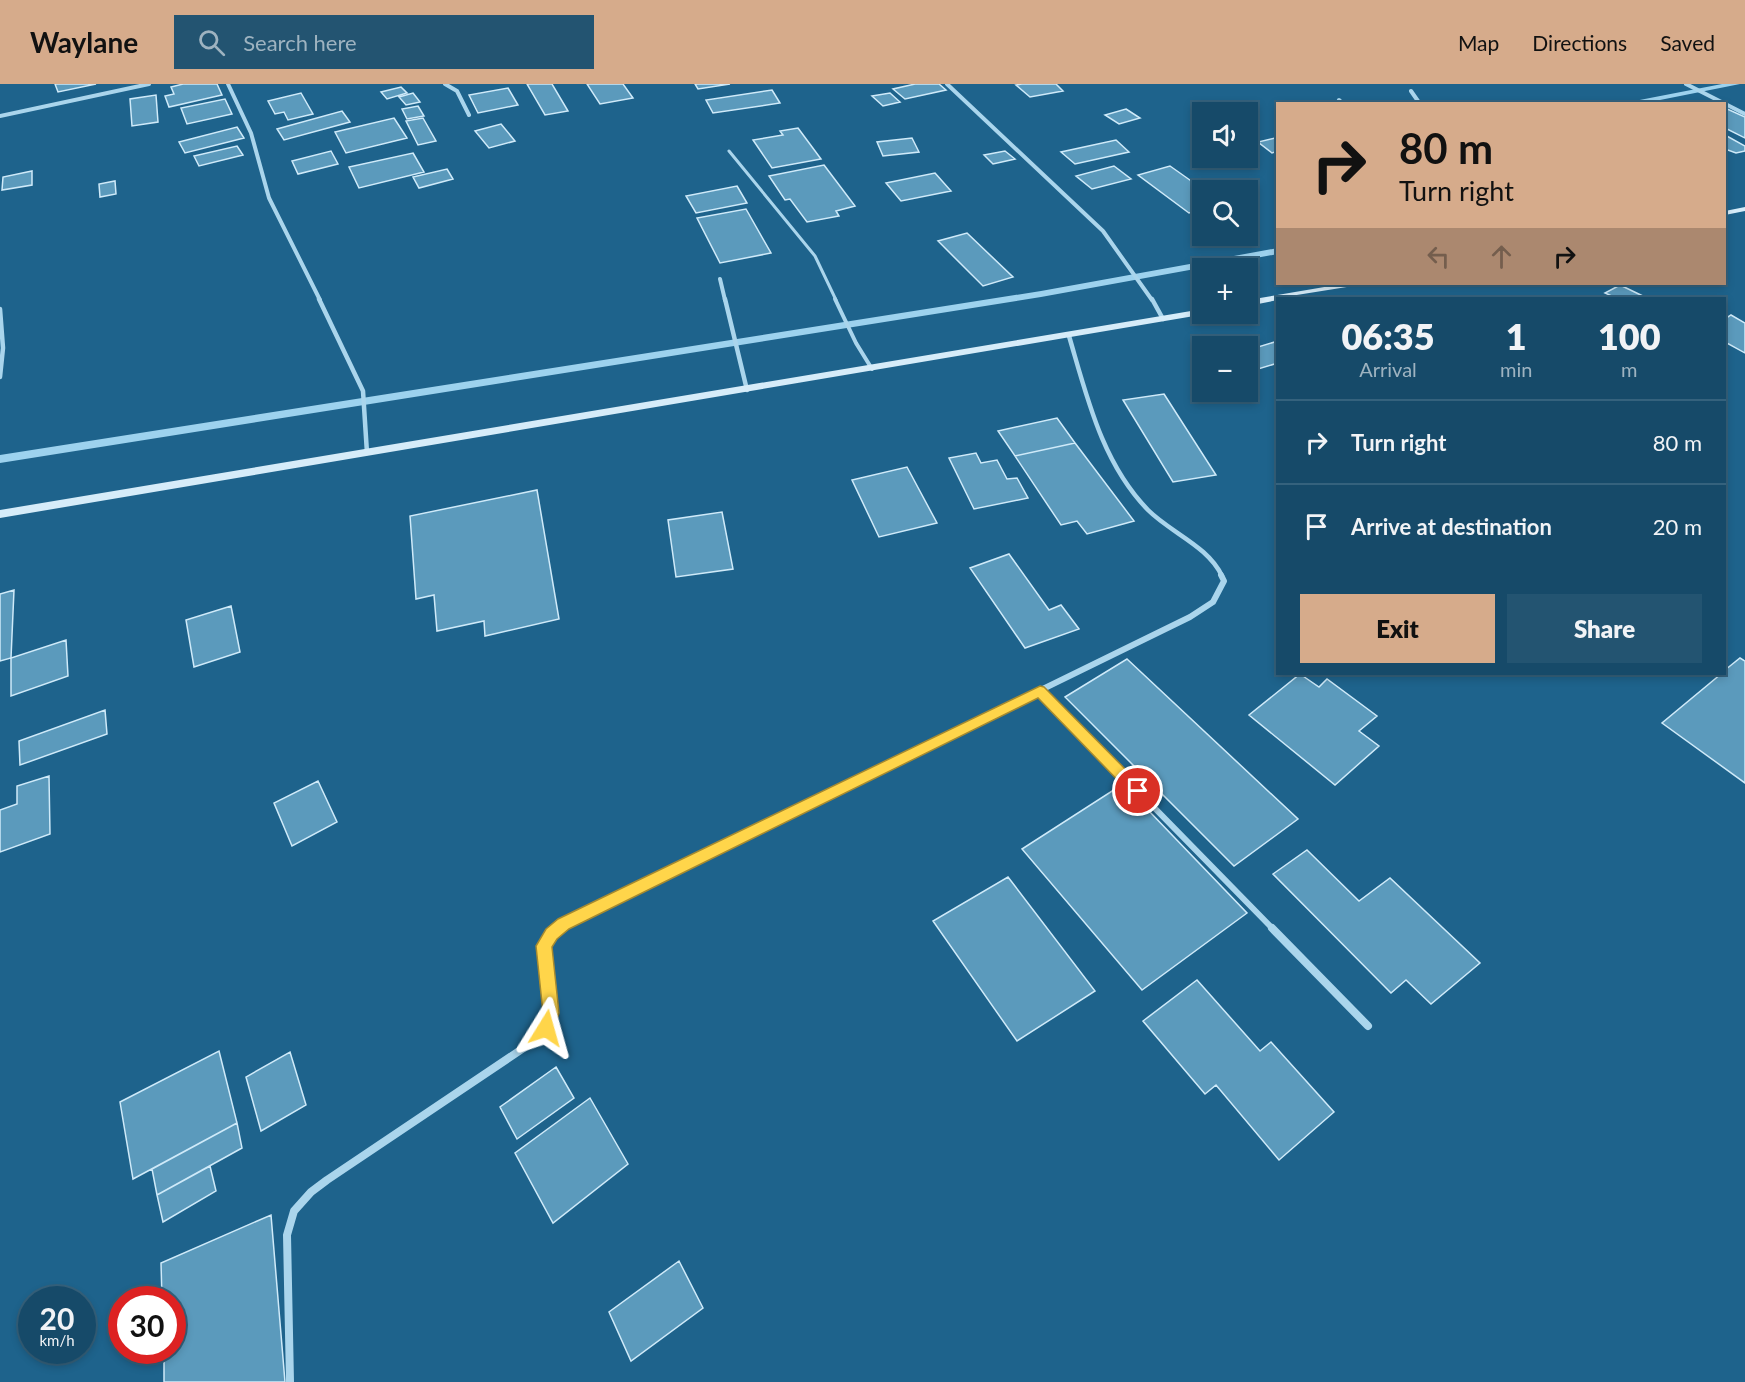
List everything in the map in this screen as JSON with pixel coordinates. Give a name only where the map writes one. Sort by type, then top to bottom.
[{"type":"main road","points":[[1726,213],[1745,209]]},
{"type":"main road","points":[[1281,297],[1347,285]]},
{"type":"main road","points":[[1258,301],[1276,298]]},
{"type":"main road","points":[[0,514],[1192,314]]},
{"type":"street","points":[[0,116],[149,84]]},
{"type":"street","points":[[228,84],[251,133],[269,198],[363,391],[367,453]]},
{"type":"street","points":[[445,84],[457,91],[469,115]]},
{"type":"street","points":[[947,84],[1103,231],[1149,294],[1163,320]]},
{"type":"street","points":[[1686,84],[1722,102]]},
{"type":"street","points":[[1411,90],[1419,102]]},
{"type":"street","points":[[1726,104],[1745,114]]},
{"type":"street","points":[[720,279],[747,390]]},
{"type":"street","points":[[0,309],[3,348],[0,377]]},
{"type":"street","points":[[290,1382],[287,1235],[294,1211],[311,1192],[327,1180],[534,1041],[546,1028],[551,1013],[544,946],[563,924],[1190,618],[1213,602],[1224,581],[1216,563],[1148,510],[1122,477],[1094,422],[1069,336]]},
{"type":"street","points":[[1040,691],[1368,1026]]},
{"type":"lane","points":[[729,151],[815,256],[856,343],[872,369]]},
{"type":"building","points":[[55,84],[96,84],[58,92]]},
{"type":"building","points":[[183,84],[217,84],[222,95],[169,107],[165,96],[174,94],[171,87]]},
{"type":"building","points":[[527,84],[552,84],[568,111],[545,115]]},
{"type":"building","points":[[587,84],[623,84],[633,98],[600,104]]},
{"type":"building","points":[[695,84],[730,84],[698,89]]},
{"type":"building","points":[[915,84],[939,84],[946,90],[905,99],[893,89]]},
{"type":"building","points":[[1056,84],[1063,91],[1030,97],[1016,85]]},
{"type":"building","points":[[401,87],[407,93],[387,99],[381,92]]},
{"type":"building","points":[[508,88],[518,105],[478,113],[469,95]]},
{"type":"building","points":[[772,90],[780,103],[713,113],[706,100]]},
{"type":"building","points":[[301,93],[313,114],[288,120],[284,112],[275,114],[268,101]]},
{"type":"building","points":[[413,93],[420,102],[406,105],[399,97]]},
{"type":"building","points":[[890,93],[900,102],[883,106],[872,96]]},
{"type":"building","points":[[156,95],[158,122],[132,126],[130,99]]},
{"type":"building","points":[[225,99],[232,114],[187,124],[181,108]]},
{"type":"building","points":[[418,106],[424,116],[407,119],[402,109]]},
{"type":"building","points":[[1726,108],[1745,117],[1745,138],[1726,128]]},
{"type":"building","points":[[1126,109],[1140,118],[1119,124],[1105,115]]},
{"type":"building","points":[[342,111],[350,122],[284,140],[277,129]]},
{"type":"building","points":[[394,118],[407,138],[346,153],[335,132]]},
{"type":"building","points":[[423,118],[436,141],[418,145],[406,121]]},
{"type":"building","points":[[501,124],[515,141],[489,148],[475,131]]},
{"type":"building","points":[[237,127],[244,138],[185,153],[179,142]]},
{"type":"building","points":[[798,128],[821,159],[772,168],[753,140],[783,135],[780,131]]},
{"type":"building","points":[[1726,136],[1745,146],[1745,151],[1736,153],[1726,149]]},
{"type":"building","points":[[912,138],[919,152],[883,156],[877,142]]},
{"type":"building","points":[[1276,139],[1276,152],[1272,153],[1258,142]]},
{"type":"building","points":[[1116,140],[1129,152],[1075,164],[1061,152]]},
{"type":"building","points":[[237,146],[243,155],[199,166],[194,156]]},
{"type":"building","points":[[331,151],[338,164],[298,174],[292,161]]},
{"type":"building","points":[[1005,151],[1015,159],[993,164],[984,155]]},
{"type":"building","points":[[413,153],[424,172],[359,188],[349,167]]},
{"type":"building","points":[[824,165],[855,206],[836,211],[839,216],[807,222],[790,199],[785,200],[769,176]]},
{"type":"building","points":[[1114,166],[1131,179],[1092,189],[1076,176]]},
{"type":"building","points":[[1170,166],[1192,182],[1192,212],[1189,213],[1138,175]]},
{"type":"building","points":[[447,169],[453,179],[419,188],[413,177]]},
{"type":"building","points":[[32,171],[32,185],[2,190],[3,177]]},
{"type":"building","points":[[935,173],[951,191],[901,201],[886,183]]},
{"type":"building","points":[[115,181],[116,194],[100,197],[99,184]]},
{"type":"building","points":[[737,186],[747,203],[696,213],[686,196]]},
{"type":"building","points":[[746,209],[771,253],[720,263],[697,218]]},
{"type":"building","points":[[967,233],[1013,277],[983,286],[938,241]]},
{"type":"building","points":[[1620,285],[1645,297],[1614,297],[1605,293]]},
{"type":"building","points":[[1731,315],[1745,323],[1745,353],[1726,343],[1726,318]]},
{"type":"building","points":[[1276,342],[1276,364],[1258,369],[1258,347]]},
{"type":"building","points":[[1164,394],[1216,475],[1173,482],[1123,400]]},
{"type":"building","points":[[1057,418],[1075,443],[1015,456],[998,431]]},
{"type":"building","points":[[1075,443],[1134,521],[1087,534],[1077,521],[1061,525],[1015,456]]},
{"type":"building","points":[[976,453],[981,463],[997,460],[1007,479],[1017,478],[1028,498],[974,509],[949,458]]},
{"type":"building","points":[[907,467],[937,523],[879,537],[852,480]]},
{"type":"building","points":[[537,490],[559,619],[485,636],[484,621],[437,631],[434,595],[416,599],[410,516]]},
{"type":"building","points":[[722,512],[733,569],[676,577],[668,520]]},
{"type":"building","points":[[1009,554],[1049,610],[1061,605],[1079,629],[1025,648],[970,568]]},
{"type":"building","points":[[14,590],[11,658],[0,661],[0,594]]},
{"type":"building","points":[[231,606],[240,652],[194,667],[186,620]]},
{"type":"building","points":[[66,640],[68,676],[11,696],[11,658]]},
{"type":"building","points":[[1740,658],[1745,661],[1745,783],[1662,723],[1720,675],[1726,675],[1726,669]]},
{"type":"building","points":[[1127,659],[1298,819],[1234,866],[1065,697]]},
{"type":"building","points":[[1299,675],[1319,687],[1327,679],[1377,716],[1359,731],[1379,746],[1335,785],[1249,715]]},
{"type":"building","points":[[105,710],[107,734],[20,765],[19,741]]},
{"type":"building","points":[[49,776],[50,834],[0,852],[0,810],[17,804],[17,786]]},
{"type":"building","points":[[318,781],[337,822],[292,846],[274,803]]},
{"type":"building","points":[[1123,784],[1247,913],[1142,990],[1022,849]]},
{"type":"building","points":[[1307,850],[1359,901],[1390,878],[1480,963],[1431,1004],[1406,980],[1391,993],[1273,874]]},
{"type":"building","points":[[1008,877],[1095,991],[1017,1041],[933,921]]},
{"type":"building","points":[[1197,980],[1260,1051],[1271,1042],[1334,1112],[1279,1160],[1216,1085],[1205,1094],[1143,1021]]},
{"type":"building","points":[[219,1051],[237,1123],[133,1179],[120,1102]]},
{"type":"building","points":[[290,1052],[306,1105],[261,1131],[246,1077]]},
{"type":"building","points":[[556,1067],[574,1098],[517,1139],[500,1107]]},
{"type":"building","points":[[590,1098],[628,1164],[553,1223],[515,1153]]},
{"type":"building","points":[[237,1123],[242,1148],[157,1195],[152,1169]]},
{"type":"building","points":[[210,1166],[216,1191],[163,1222],[157,1195]]},
{"type":"building","points":[[271,1215],[285,1382],[164,1382],[164,1364],[186,1364],[186,1286],[162,1286],[161,1263]]},
{"type":"building","points":[[679,1261],[703,1308],[631,1361],[609,1312]]},
{"type":"waterway","points":[[1634,102],[1736,84]]},
{"type":"waterway","points":[[0,459],[1041,294],[1276,251]]},
{"type":"route","points":[[546,1028],[551,1013],[544,946],[563,924],[1040,691],[1138,791]]}]
